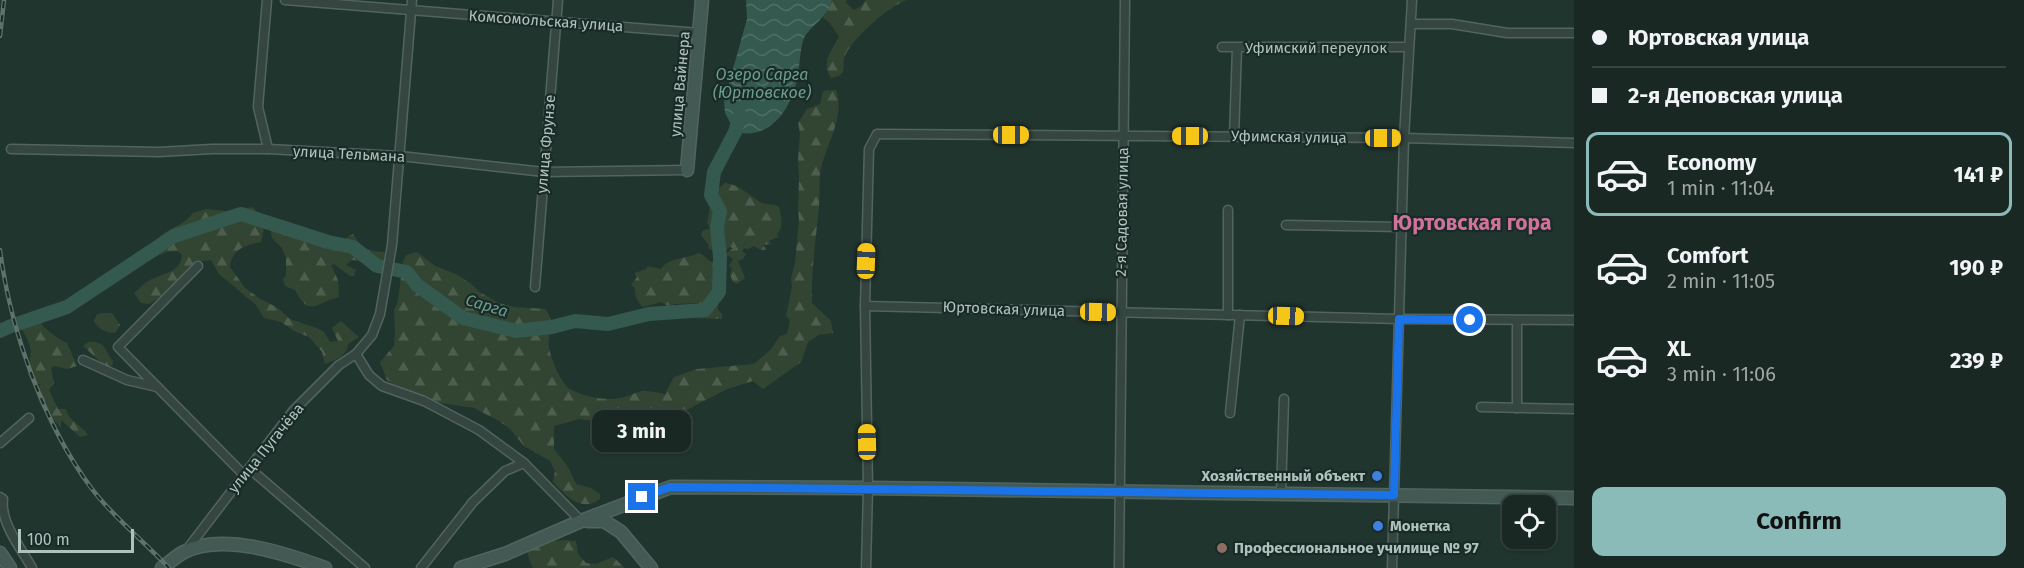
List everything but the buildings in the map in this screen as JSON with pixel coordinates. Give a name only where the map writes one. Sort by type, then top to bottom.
[{"type":"street","points":[[267,0],[258,107],[268,149]]},
{"type":"street","name":"Комсомольская улица","points":[[285,0],[699,33]]},
{"type":"street","name":"улица Пугачёва","points":[[185,552],[293,411],[339,365],[356,354],[372,335],[380,314],[390,255],[412,0]]},
{"type":"street","name":"улица Фрунзе","points":[[535,287],[558,0]]},
{"type":"street","name":"улица Вайнера","points":[[687,170],[702,0]]},
{"type":"street","name":"2-я Садовая улица","points":[[1119,568],[1125,0]]},
{"type":"street","points":[[1392,568],[1404,138],[1412,0]]},
{"type":"street","points":[[1411,24],[1452,24],[1507,33],[1574,33]]},
{"type":"street","name":"Уфимский переулок","points":[[1222,47],[1409,47]]},
{"type":"street","points":[[1234,137],[1237,48]]},
{"type":"street","name":"Уфимская улица","points":[[865,306],[869,149],[877,134],[1404,138],[1574,143]]},
{"type":"street","name":"улица Тельмана","points":[[11,149],[159,152],[268,149],[400,156],[544,172],[687,170]]},
{"type":"street","points":[[1228,210],[1228,315]]},
{"type":"street","points":[[1286,225],[1402,227]]},
{"type":"street","points":[[198,266],[118,347],[246,471],[364,568]]},
{"type":"street","points":[[865,306],[868,488],[866,568]]},
{"type":"street","name":"Юртовская улица","points":[[865,306],[1399,319],[1574,320]]},
{"type":"street","points":[[1230,413],[1240,315]]},
{"type":"street","points":[[1517,320],[1517,408]]},
{"type":"street","points":[[356,354],[369,375],[382,386],[424,401],[479,430],[524,463],[581,520],[604,521],[621,532],[651,568]]},
{"type":"street","points":[[82,360],[127,380],[158,387]]},
{"type":"street","points":[[1281,494],[1284,399]]},
{"type":"street","points":[[1480,407],[1574,409]]},
{"type":"street","points":[[0,443],[29,418]]},
{"type":"street","points":[[421,568],[473,502],[505,471],[524,463]]},
{"type":"street","points":[[461,568],[505,554],[581,520],[670,487],[1574,498]]},
{"type":"street","points":[[0,497],[3,499],[1,506],[7,522],[32,568]]},
{"type":"street","points":[[162,568],[185,552],[204,546],[250,547],[274,551],[325,568]]},
{"type":"street","points":[[0,553],[9,568]]},
{"type":"green space","points":[[832,0],[847,0],[846,3],[854,10],[866,0],[907,0],[891,9],[862,33],[844,58],[843,72],[831,78],[827,62],[839,37],[830,23],[823,18]]},
{"type":"green space","points":[[836,90],[838,111],[836,122],[820,174],[812,290],[812,303],[831,321],[833,333],[819,335],[808,342],[801,362],[763,389],[753,381],[727,389],[679,414],[660,417],[641,415],[605,422],[579,419],[554,426],[554,449],[568,467],[576,484],[591,488],[600,494],[600,499],[586,504],[574,501],[553,482],[555,471],[550,461],[524,446],[510,429],[499,421],[474,408],[433,402],[399,388],[387,380],[380,362],[394,346],[394,310],[398,301],[403,262],[406,255],[417,252],[435,266],[456,274],[499,303],[514,307],[545,309],[552,325],[549,342],[554,364],[567,386],[581,394],[613,399],[642,391],[665,394],[674,377],[697,369],[754,364],[771,349],[780,336],[787,334],[790,320],[786,316],[792,287],[791,278],[795,263],[799,220],[800,133],[798,123],[807,109],[820,104],[823,91]]},
{"type":"green space","points":[[725,183],[740,188],[762,203],[779,207],[781,217],[778,237],[769,241],[771,244],[763,245],[766,249],[761,250],[754,246],[744,248],[742,251],[746,254],[738,261],[745,278],[737,284],[733,282],[730,275],[732,268],[729,266],[733,259],[726,254],[733,248],[712,250],[708,248],[709,245],[701,235],[703,230],[710,229],[707,222],[711,195]]},
{"type":"green space","points":[[253,207],[263,223],[261,242],[236,252],[230,267],[245,288],[278,308],[290,319],[324,332],[330,342],[338,341],[332,328],[341,321],[359,337],[348,344],[343,355],[325,364],[322,352],[309,337],[281,322],[264,318],[256,305],[219,274],[211,260],[196,262],[165,294],[149,304],[141,303],[134,293],[148,281],[175,269],[181,261],[182,255],[178,251],[166,252],[153,258],[148,251],[164,233],[188,219],[193,213],[206,209],[226,211]]},
{"type":"green space","points":[[281,220],[292,223],[299,230],[322,237],[324,244],[332,246],[353,234],[365,248],[384,252],[384,263],[377,266],[371,262],[352,260],[346,265],[356,270],[354,276],[350,276],[334,264],[331,265],[338,280],[339,297],[309,306],[300,299],[295,290],[285,286],[283,279],[286,276],[286,258],[282,248],[272,238],[269,222]]},
{"type":"green space","points":[[698,253],[717,264],[718,270],[725,271],[724,282],[716,282],[714,294],[722,319],[691,318],[686,309],[697,307],[699,303],[668,306],[661,302],[643,307],[637,298],[635,288],[631,285],[637,277],[635,273],[648,266],[661,269],[673,260]]},
{"type":"green space","points":[[112,313],[120,325],[115,333],[103,330],[96,324],[94,321],[97,314]]},
{"type":"green space","points":[[33,315],[49,331],[67,343],[77,366],[67,369],[54,366],[51,368],[54,383],[49,390],[58,409],[66,409],[69,417],[88,435],[80,437],[61,420],[61,428],[40,404],[38,392],[40,384],[33,384],[28,373],[30,347],[20,325],[21,321]]},
{"type":"green space","points":[[88,342],[102,344],[113,361],[112,366],[107,368],[83,346]]},
{"type":"green space","points":[[576,541],[578,554],[586,563],[596,564],[613,557],[625,568],[533,568],[526,544]]},
{"type":"water","name":"Озеро Сарга (Юртовское)","points":[[746,0],[832,0],[826,13],[805,36],[795,86],[786,109],[770,126],[748,133],[735,132],[725,113],[724,101],[747,19]]},
{"type":"waterway","name":"Сарга","points":[[20,323],[67,307],[174,236],[241,214],[328,242],[353,247],[377,266],[407,272],[417,285],[463,318],[516,331],[552,327],[575,321],[608,324],[649,314],[705,310],[719,292],[720,256],[717,228],[720,211],[711,195],[714,172],[735,132],[740,115]]},
{"type":"waterway","name":"Сарга","points":[[0,331],[11,326]]},
{"type":"railway","points":[[0,36],[4,0]]},
{"type":"railway","points":[[0,250],[12,312],[21,343],[44,406],[59,436],[75,464],[101,500],[169,568]]},
{"type":"place","name":"Хозяйственный объект","points":[[1377,476]]},
{"type":"place","name":"Монетка","points":[[1378,526]]},
{"type":"place","name":"Профессиональное училище № 97","points":[[1222,548]]},
{"type":"district","name":"Юртовская гора","points":[[1472,223]]},
{"type":"route","points":[[642,497],[670,487],[1394,495],[1399,319],[1470,320]]}]
